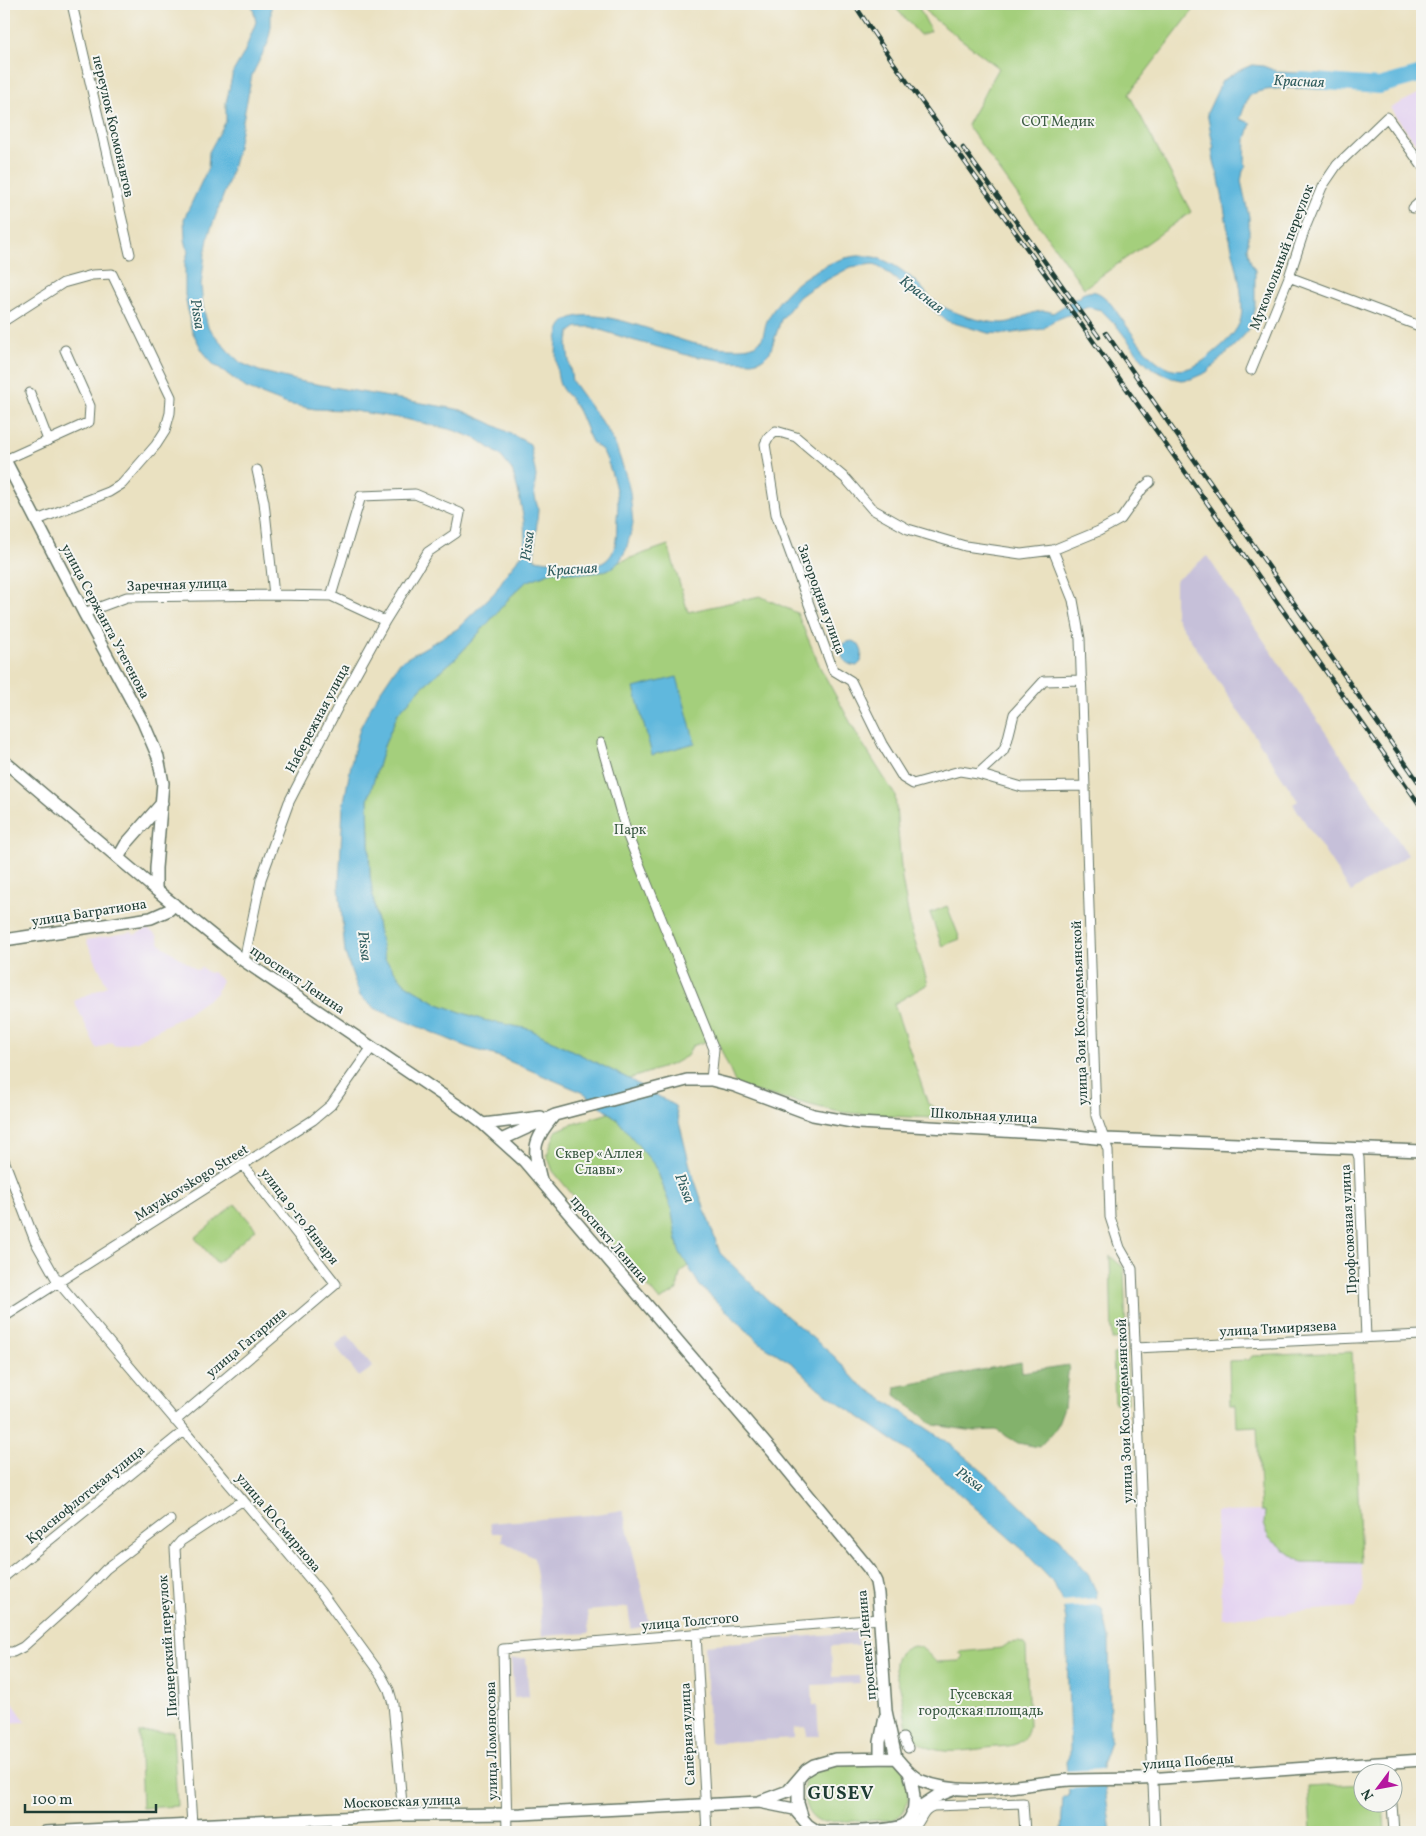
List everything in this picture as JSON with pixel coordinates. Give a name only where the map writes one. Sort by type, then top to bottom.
[{"type":"main road","name":"улица Сержанта Утегенова","points":[[4,459],[84,614],[143,722],[158,757],[163,783],[156,890]]},
{"type":"main road","name":"проспект Ленина","points":[[4,761],[244,962],[483,1124],[524,1161],[661,1320],[862,1558],[870,1570],[876,1582],[886,1711],[896,1758]]},
{"type":"main road","points":[[118,858],[126,844],[162,804]]},
{"type":"main road","name":"улица Багратиона","points":[[4,940],[151,918],[168,910],[174,904]]},
{"type":"main road","name":"Школьная улица","points":[[483,1124],[555,1115],[662,1085],[687,1080],[711,1080],[735,1086],[813,1115],[858,1123],[1056,1134],[1104,1139],[1422,1151]]},
{"type":"main road","points":[[542,1184],[535,1157],[536,1142],[540,1132],[555,1115]]},
{"type":"main road","name":"Школьная улица","points":[[501,1140],[555,1115]]},
{"type":"main road","name":"проспект Ленина","points":[[880,1757],[880,1742],[886,1711]]},
{"type":"main road","points":[[896,1758],[920,1781],[955,1789]]},
{"type":"main road","name":"Московская улица","points":[[760,1802],[788,1791],[806,1770],[814,1765],[835,1759],[896,1758]]},
{"type":"main road","name":"улица Победы","points":[[1404,1764],[1422,1760]]},
{"type":"main road","name":"улица Победы","points":[[955,1789],[1004,1787],[1107,1778],[1152,1779],[1354,1770]]},
{"type":"main road","points":[[880,1831],[904,1830],[912,1812],[914,1801],[909,1772]]},
{"type":"main road","points":[[798,1780],[798,1803],[802,1817]]},
{"type":"main road","points":[[912,1812],[934,1797],[955,1789]]},
{"type":"main road","name":"Московская улица","points":[[45,1832],[403,1815],[507,1814],[760,1802],[790,1806],[798,1812],[808,1825],[817,1831],[880,1831]]},
{"type":"street","name":"переулок Космонавтов","points":[[72,4],[130,254]]},
{"type":"street","name":"Мукомольный переулок","points":[[1251,370],[1289,277],[1305,228],[1322,187],[1338,165],[1387,117],[1422,166]]},
{"type":"street","points":[[1412,208],[1422,200]]},
{"type":"street","points":[[4,321],[63,283],[92,275],[112,274],[171,397],[170,413],[165,431],[156,445],[122,484],[109,492],[37,520]]},
{"type":"street","points":[[1289,277],[1422,327]]},
{"type":"street","points":[[4,459],[89,422],[90,406],[65,350]]},
{"type":"street","points":[[30,393],[48,440]]},
{"type":"street","name":"Загородная улица","points":[[978,774],[960,771],[913,784],[903,778],[882,744],[852,681],[833,670],[776,514],[765,444],[768,438],[776,431],[796,437],[846,479],[872,509],[908,529],[965,546],[1021,554],[1053,550]]},
{"type":"street","points":[[257,470],[264,502],[274,595]]},
{"type":"street","points":[[1053,550],[1099,532],[1121,519],[1143,488],[1150,482]]},
{"type":"street","name":"Набережная улица","points":[[244,962],[261,879],[289,802],[385,621],[428,552],[456,533],[460,513],[415,494],[361,496],[331,596]]},
{"type":"street","name":"улица Зои Космодемьянской","points":[[1053,550],[1073,600],[1080,639],[1096,1116],[1108,1150],[1110,1217],[1120,1248],[1132,1269],[1155,1832]]},
{"type":"street","name":"Заречная улица","points":[[84,614],[127,597],[331,596],[385,621]]},
{"type":"street","points":[[1082,680],[1044,681],[1014,714],[1007,742],[1002,751],[978,774],[1022,787],[1085,786]]},
{"type":"street","points":[[601,743],[627,834],[714,1049],[711,1080]]},
{"type":"street","name":"Mayakovskogo Street","points":[[4,1318],[313,1120],[331,1105],[372,1047]]},
{"type":"street","name":"Профсоюзная улица","points":[[1356,1149],[1359,1158],[1366,1338]]},
{"type":"street","name":"улица Ю.Смирнова","points":[[4,1160],[36,1241],[58,1282],[333,1607],[371,1659],[385,1682],[393,1704],[403,1815]]},
{"type":"street","name":"улица 9-го Января","points":[[243,1165],[336,1284]]},
{"type":"street","name":"улица Гагарина","points":[[175,1420],[336,1284]]},
{"type":"street","name":"улица Тимирязева","points":[[1135,1348],[1422,1335]]},
{"type":"street","name":"Краснофлотская улица","points":[[4,1577],[184,1431]]},
{"type":"street","name":"Пионерский переулок","points":[[192,1825],[175,1548],[181,1541],[243,1500]]},
{"type":"street","points":[[4,1652],[13,1652],[23,1647],[81,1595],[106,1569],[170,1520]]},
{"type":"street","name":"улица Толстого","points":[[503,1650],[880,1619]]},
{"type":"street","name":"Сапёрная улица","points":[[696,1634],[707,1832]]},
{"type":"street","name":"улица Ломоносова","points":[[503,1650],[507,1832]]},
{"type":"street","points":[[903,1738],[908,1748]]},
{"type":"street","points":[[904,1830],[915,1827],[924,1811],[934,1806],[1023,1803],[1024,1832]]},
{"type":"street","points":[[1393,1814],[1394,1832]]},
{"type":"street","points":[[335,1818],[336,1832]]},
{"type":"shaded area","points":[[1422,92],[1422,152],[1390,108]]},
{"type":"shaded area","points":[[1207,556],[1408,855],[1351,892],[1293,804],[1298,801],[1175,616],[1175,581]]},
{"type":"shaded area","points":[[147,929],[157,935],[160,944],[197,970],[202,968],[209,973],[212,972],[222,980],[218,992],[185,1015],[136,1041],[115,1046],[111,1042],[97,1049],[74,1001],[107,986],[86,940],[132,932],[134,935]]},
{"type":"shaded area","points":[[348,1335],[373,1367],[359,1377],[335,1345]]},
{"type":"shaded area","points":[[623,1510],[650,1625],[631,1629],[628,1607],[587,1611],[589,1633],[542,1636],[538,1582],[534,1558],[502,1541],[502,1533],[492,1533],[490,1523],[589,1515]]},
{"type":"shaded area","points":[[1265,1511],[1264,1524],[1301,1562],[1361,1563],[1363,1591],[1356,1607],[1222,1618],[1220,1562],[1216,1549],[1216,1512]]},
{"type":"shaded area","points":[[857,1632],[858,1645],[831,1646],[832,1677],[859,1676],[860,1683],[812,1685],[813,1705],[817,1705],[819,1736],[807,1736],[806,1727],[794,1728],[794,1738],[710,1743],[705,1645]]},
{"type":"shaded area","points":[[526,1658],[529,1697],[514,1698],[511,1659]]},
{"type":"shaded area","points":[[4,1690],[26,1722],[4,1723]]},
{"type":"green space","points":[[892,4],[917,4],[931,31],[920,35]]},
{"type":"green space","name":"СОТ Медик","points":[[923,4],[1198,4],[1129,94],[1191,212],[1084,288],[967,125],[999,68],[929,15]]},
{"type":"green space","name":"Парк","points":[[668,545],[688,612],[760,596],[797,613],[821,669],[859,738],[895,795],[902,879],[911,929],[928,984],[894,1004],[928,1104],[962,1119],[839,1112],[737,1087],[716,1038],[692,1046],[687,1056],[673,1064],[629,1079],[529,1029],[483,1020],[438,1004],[404,983],[385,959],[378,929],[370,876],[368,800],[384,746],[398,713],[423,686],[456,658],[510,597],[526,582],[554,570],[583,574],[601,572],[612,568],[619,562]]},
{"type":"green space","points":[[947,906],[960,939],[942,946],[930,913]]},
{"type":"green space","name":"Сквер «Аллея Славы»","points":[[609,1113],[616,1118],[639,1144],[656,1167],[671,1208],[679,1251],[689,1265],[680,1273],[677,1290],[660,1301],[553,1171],[547,1155],[556,1131]]},
{"type":"green space","points":[[235,1204],[256,1229],[217,1263],[195,1238]]},
{"type":"green space","points":[[1110,1256],[1124,1268],[1126,1339],[1112,1340]]},
{"type":"green space","points":[[1352,1352],[1361,1563],[1301,1562],[1269,1538],[1264,1524],[1265,1511],[1261,1511],[1257,1426],[1237,1427],[1236,1405],[1230,1405],[1229,1361],[1249,1360],[1252,1356]]},
{"type":"green space","points":[[1126,1353],[1128,1403],[1115,1404],[1113,1354]]},
{"type":"green space","points":[[1021,1362],[1022,1372],[1069,1365],[1064,1407],[1056,1429],[1039,1447],[1018,1443],[996,1430],[974,1431],[934,1425],[895,1395],[896,1387]]},
{"type":"green space","name":"Гусевская городская площадь","points":[[1019,1642],[1026,1647],[1029,1726],[1025,1738],[1017,1744],[1007,1746],[945,1751],[930,1748],[914,1738],[906,1724],[901,1691],[895,1669],[896,1659],[899,1654],[909,1647],[917,1646],[936,1662],[959,1661],[963,1656],[959,1652],[1002,1648],[1009,1643]]},
{"type":"green space","points":[[173,1731],[177,1806],[142,1808],[139,1733]]},
{"type":"green space","points":[[896,1761],[907,1776],[909,1791],[906,1807],[897,1818],[890,1820],[820,1822],[810,1814],[805,1802],[804,1781],[806,1775],[821,1764]]},
{"type":"green space","points":[[1354,1784],[1354,1814],[1384,1814],[1385,1832],[1311,1832],[1308,1787]]},
{"type":"water","name":"Pissa","points":[[252,4],[271,4],[271,26],[268,43],[252,75],[237,151],[228,183],[209,234],[201,285],[203,307],[208,327],[241,363],[259,371],[299,381],[461,410],[530,444],[536,476],[534,492],[538,509],[534,559],[553,560],[582,567],[600,564],[611,556],[616,538],[618,499],[605,455],[592,442],[579,411],[561,387],[558,379],[556,354],[559,330],[562,325],[572,318],[587,316],[605,317],[697,344],[725,348],[749,347],[755,345],[763,337],[767,321],[782,297],[803,279],[833,262],[858,256],[869,256],[892,264],[903,271],[933,300],[950,310],[968,317],[990,322],[1009,322],[1041,311],[1053,313],[1076,298],[1079,299],[1082,294],[1096,292],[1108,301],[1137,340],[1158,362],[1170,368],[1182,369],[1197,365],[1226,342],[1234,333],[1241,318],[1242,308],[1238,276],[1213,157],[1212,149],[1214,149],[1207,113],[1222,81],[1252,65],[1263,66],[1279,72],[1322,74],[1322,89],[1273,89],[1254,93],[1246,102],[1240,119],[1251,123],[1246,139],[1245,164],[1247,165],[1243,171],[1241,181],[1249,217],[1247,248],[1255,270],[1255,310],[1248,331],[1236,344],[1207,372],[1191,379],[1181,380],[1172,378],[1154,370],[1142,359],[1116,325],[1101,310],[1088,307],[1053,321],[1043,329],[1005,334],[988,333],[947,321],[884,270],[873,264],[851,267],[799,297],[781,320],[770,352],[763,359],[753,362],[727,361],[687,355],[591,327],[577,327],[570,332],[567,346],[572,381],[608,431],[617,449],[626,476],[630,492],[633,524],[626,550],[619,562],[612,568],[601,572],[583,574],[554,571],[526,582],[510,597],[456,658],[423,686],[398,713],[384,746],[368,800],[370,876],[378,929],[385,959],[404,983],[438,1004],[483,1020],[529,1029],[629,1079],[675,1106],[691,1170],[720,1253],[769,1301],[835,1357],[857,1382],[950,1444],[1002,1488],[1039,1524],[1060,1539],[1089,1576],[1097,1593],[1096,1603],[1102,1609],[1109,1638],[1110,1742],[1102,1765],[1111,1832],[1061,1832],[1063,1797],[1067,1797],[1069,1793],[1066,1762],[1070,1754],[1066,1620],[1062,1599],[1051,1580],[1022,1549],[921,1460],[818,1388],[793,1364],[760,1343],[700,1286],[679,1251],[671,1208],[656,1167],[616,1118],[584,1093],[497,1056],[467,1047],[374,1008],[360,996],[345,953],[339,886],[343,807],[360,728],[375,699],[400,662],[457,629],[495,592],[523,553],[525,540],[524,521],[512,470],[500,455],[477,439],[453,430],[405,419],[348,410],[315,409],[287,404],[246,388],[214,366],[202,350],[192,331],[185,295],[185,262],[188,252],[184,219],[208,168],[209,152],[226,121],[226,103],[233,72],[244,53],[256,22]]},
{"type":"water","points":[[852,641],[859,644],[862,652],[861,662],[857,666],[845,661],[840,649],[844,643]]},
{"type":"water","points":[[677,677],[695,743],[652,755],[634,688]]},
{"type":"pier","points":[[1099,1598],[1099,1605],[1061,1608],[1061,1601]]},
{"type":"pier","points":[[1105,1769],[1107,1786],[1066,1789],[1065,1771]]},
{"type":"waterway","name":"Красная","points":[[1301,80],[1379,86],[1422,74]]},
{"type":"railway","points":[[854,4],[891,59],[1081,324],[1422,808]]},
{"type":"railway","points":[[963,148],[1099,337]]},
{"type":"railway","points":[[1106,333],[1422,787]]},
{"type":"district","name":"GUSEV","points":[[841,1792]]}]
